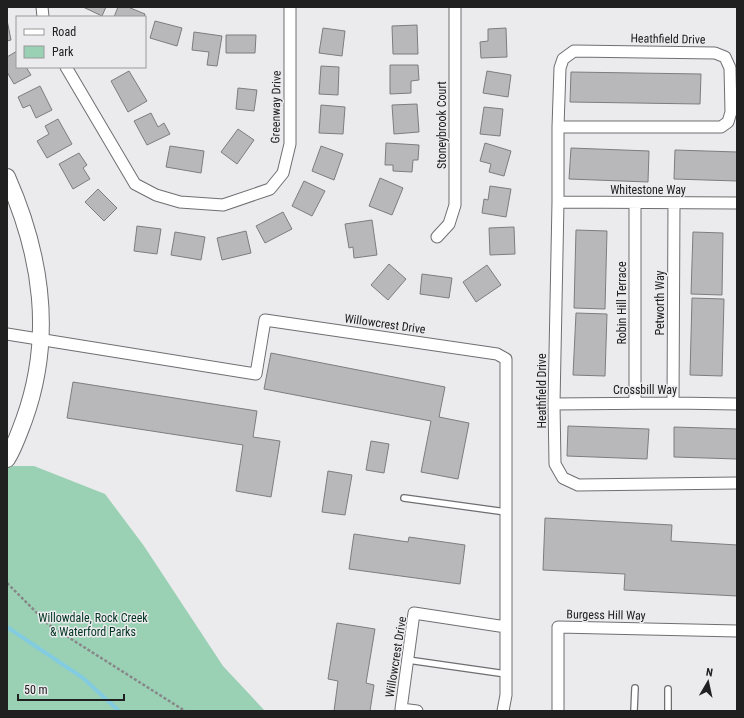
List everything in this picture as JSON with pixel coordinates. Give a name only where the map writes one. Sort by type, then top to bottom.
[{"type":"street","name":"Greenway Drive","points":[[67,68],[135,184],[156,195],[180,202],[223,205],[270,189],[283,173],[290,144],[290,7]]},
{"type":"street","name":"Stoneybrook Court","points":[[437,237],[449,224],[454,204],[455,7]]},
{"type":"street","name":"Heathfield Drive","points":[[558,126],[721,127],[728,122],[731,112],[730,68],[725,58],[715,52],[574,51],[563,59],[560,68],[558,126],[554,404],[555,464],[563,478],[578,485],[737,484]]},
{"type":"street","points":[[7,177],[16,198],[34,254],[41,295],[41,339],[37,372],[20,431],[7,459]]},
{"type":"street","name":"Whitestone Way","points":[[558,202],[635,204],[737,203]]},
{"type":"street","name":"Petworth Way","points":[[672,403],[674,203]]},
{"type":"street","name":"Robin Hill Terrace","points":[[635,204],[635,403]]},
{"type":"street","name":"Willowcrest Drive","points":[[41,339],[256,374],[265,320],[497,354],[506,359],[506,695],[503,711]]},
{"type":"street","points":[[7,334],[41,339]]},
{"type":"street","name":"Crossbill Way","points":[[554,404],[737,404]]},
{"type":"street","name":"Willowcrest Drive","points":[[417,711],[401,709],[414,614],[506,627]]},
{"type":"street","name":"Burgess Hill Way","points":[[558,711],[558,626],[737,631]]},
{"type":"lane","points":[[404,498],[506,512]]},
{"type":"lane","points":[[408,660],[506,674]]},
{"type":"lane","points":[[634,711],[635,688]]},
{"type":"lane","points":[[668,689],[668,711]]},
{"type":"path","points":[[7,583],[48,625],[185,711]]},
{"type":"green space","name":"Willowdale, Rock Creek & Waterford Parks","points":[[7,466],[34,466],[105,494],[144,546],[223,666],[265,711],[7,711]]},
{"type":"building","points":[[83,7],[106,7],[102,16]]},
{"type":"building","points":[[118,7],[128,7],[145,14],[144,16],[114,16]]},
{"type":"building","points":[[7,20],[11,40],[7,41]]},
{"type":"building","points":[[155,21],[182,28],[177,46],[150,38]]},
{"type":"building","points":[[417,25],[418,54],[393,54],[392,26]]},
{"type":"building","points":[[323,28],[345,31],[342,56],[319,53]]},
{"type":"building","points":[[506,28],[507,57],[481,58],[480,42],[488,41],[488,29]]},
{"type":"building","points":[[194,32],[222,36],[217,66],[207,65],[209,52],[192,50]]},
{"type":"building","points":[[226,35],[256,35],[255,53],[226,53]]},
{"type":"building","points":[[16,52],[16,68],[27,68],[31,75],[14,84],[7,72],[7,57]]},
{"type":"building","points":[[390,65],[418,65],[419,80],[411,81],[411,93],[390,94]]},
{"type":"building","points":[[321,66],[339,67],[338,95],[319,94]]},
{"type":"building","points":[[129,71],[147,101],[128,112],[111,81]]},
{"type":"building","points":[[487,71],[511,75],[508,97],[483,93]]},
{"type":"building","points":[[571,72],[701,74],[700,104],[570,102]]},
{"type":"building","points":[[40,86],[52,110],[36,118],[30,105],[23,108],[18,97]]},
{"type":"building","points":[[238,88],[257,90],[254,111],[236,109]]},
{"type":"building","points":[[417,104],[419,132],[394,134],[392,105]]},
{"type":"building","points":[[321,105],[345,107],[343,134],[319,133]]},
{"type":"building","points":[[484,107],[503,109],[500,136],[480,134]]},
{"type":"building","points":[[151,113],[158,127],[164,123],[170,134],[147,145],[134,121]]},
{"type":"building","points":[[58,119],[72,144],[47,158],[37,141],[49,134],[45,126]]},
{"type":"building","points":[[238,129],[254,140],[237,164],[221,152]]},
{"type":"building","points":[[386,143],[419,145],[418,160],[413,160],[412,172],[393,171],[393,165],[385,165]]},
{"type":"building","points":[[485,143],[511,151],[504,176],[489,172],[491,164],[480,161]]},
{"type":"building","points":[[170,146],[204,151],[201,173],[166,167]]},
{"type":"building","points":[[321,146],[343,154],[334,180],[312,171]]},
{"type":"building","points":[[571,148],[649,151],[648,182],[569,179]]},
{"type":"building","points":[[675,150],[737,152],[737,181],[674,179]]},
{"type":"building","points":[[79,153],[87,165],[83,168],[90,179],[73,189],[59,164]]},
{"type":"building","points":[[380,178],[403,188],[392,215],[369,206]]},
{"type":"building","points":[[304,181],[325,191],[312,216],[292,206]]},
{"type":"building","points":[[490,186],[511,189],[506,217],[482,213],[484,199],[488,200]]},
{"type":"building","points":[[98,189],[117,208],[104,221],[85,202]]},
{"type":"building","points":[[283,212],[292,229],[265,243],[256,226]]},
{"type":"building","points":[[372,220],[377,255],[354,258],[353,247],[349,248],[345,224]]},
{"type":"building","points":[[137,226],[161,229],[157,254],[134,251]]},
{"type":"building","points":[[514,227],[515,254],[490,255],[489,228]]},
{"type":"building","points":[[576,230],[607,231],[605,309],[574,308]]},
{"type":"building","points":[[246,231],[251,253],[222,260],[217,238]]},
{"type":"building","points":[[175,232],[205,237],[201,260],[171,255]]},
{"type":"building","points":[[693,232],[723,233],[722,295],[691,294]]},
{"type":"building","points":[[389,264],[406,279],[388,300],[371,285]]},
{"type":"building","points":[[487,265],[501,285],[476,302],[463,282]]},
{"type":"building","points":[[422,274],[452,278],[449,298],[420,294]]},
{"type":"building","points":[[692,298],[724,299],[722,376],[690,375]]},
{"type":"building","points":[[576,313],[607,314],[605,376],[573,375]]},
{"type":"building","points":[[271,353],[445,387],[439,417],[469,423],[458,479],[421,472],[431,421],[264,389]]},
{"type":"building","points":[[73,382],[257,411],[253,437],[280,441],[271,497],[236,491],[243,445],[67,418]]},
{"type":"building","points":[[568,426],[649,429],[647,459],[567,456]]},
{"type":"building","points":[[674,427],[737,429],[737,459],[674,457]]},
{"type":"building","points":[[371,441],[389,444],[384,473],[366,470]]},
{"type":"building","points":[[328,471],[352,475],[345,515],[322,512]]},
{"type":"building","points":[[545,518],[672,525],[671,541],[737,545],[737,596],[624,590],[625,574],[543,570]]},
{"type":"building","points":[[354,534],[408,542],[409,537],[465,545],[460,584],[349,569]]},
{"type":"building","points":[[337,623],[375,629],[366,683],[374,685],[370,711],[334,711],[338,681],[328,679]]},
{"type":"waterway","points":[[7,627],[83,678],[119,711]]}]
